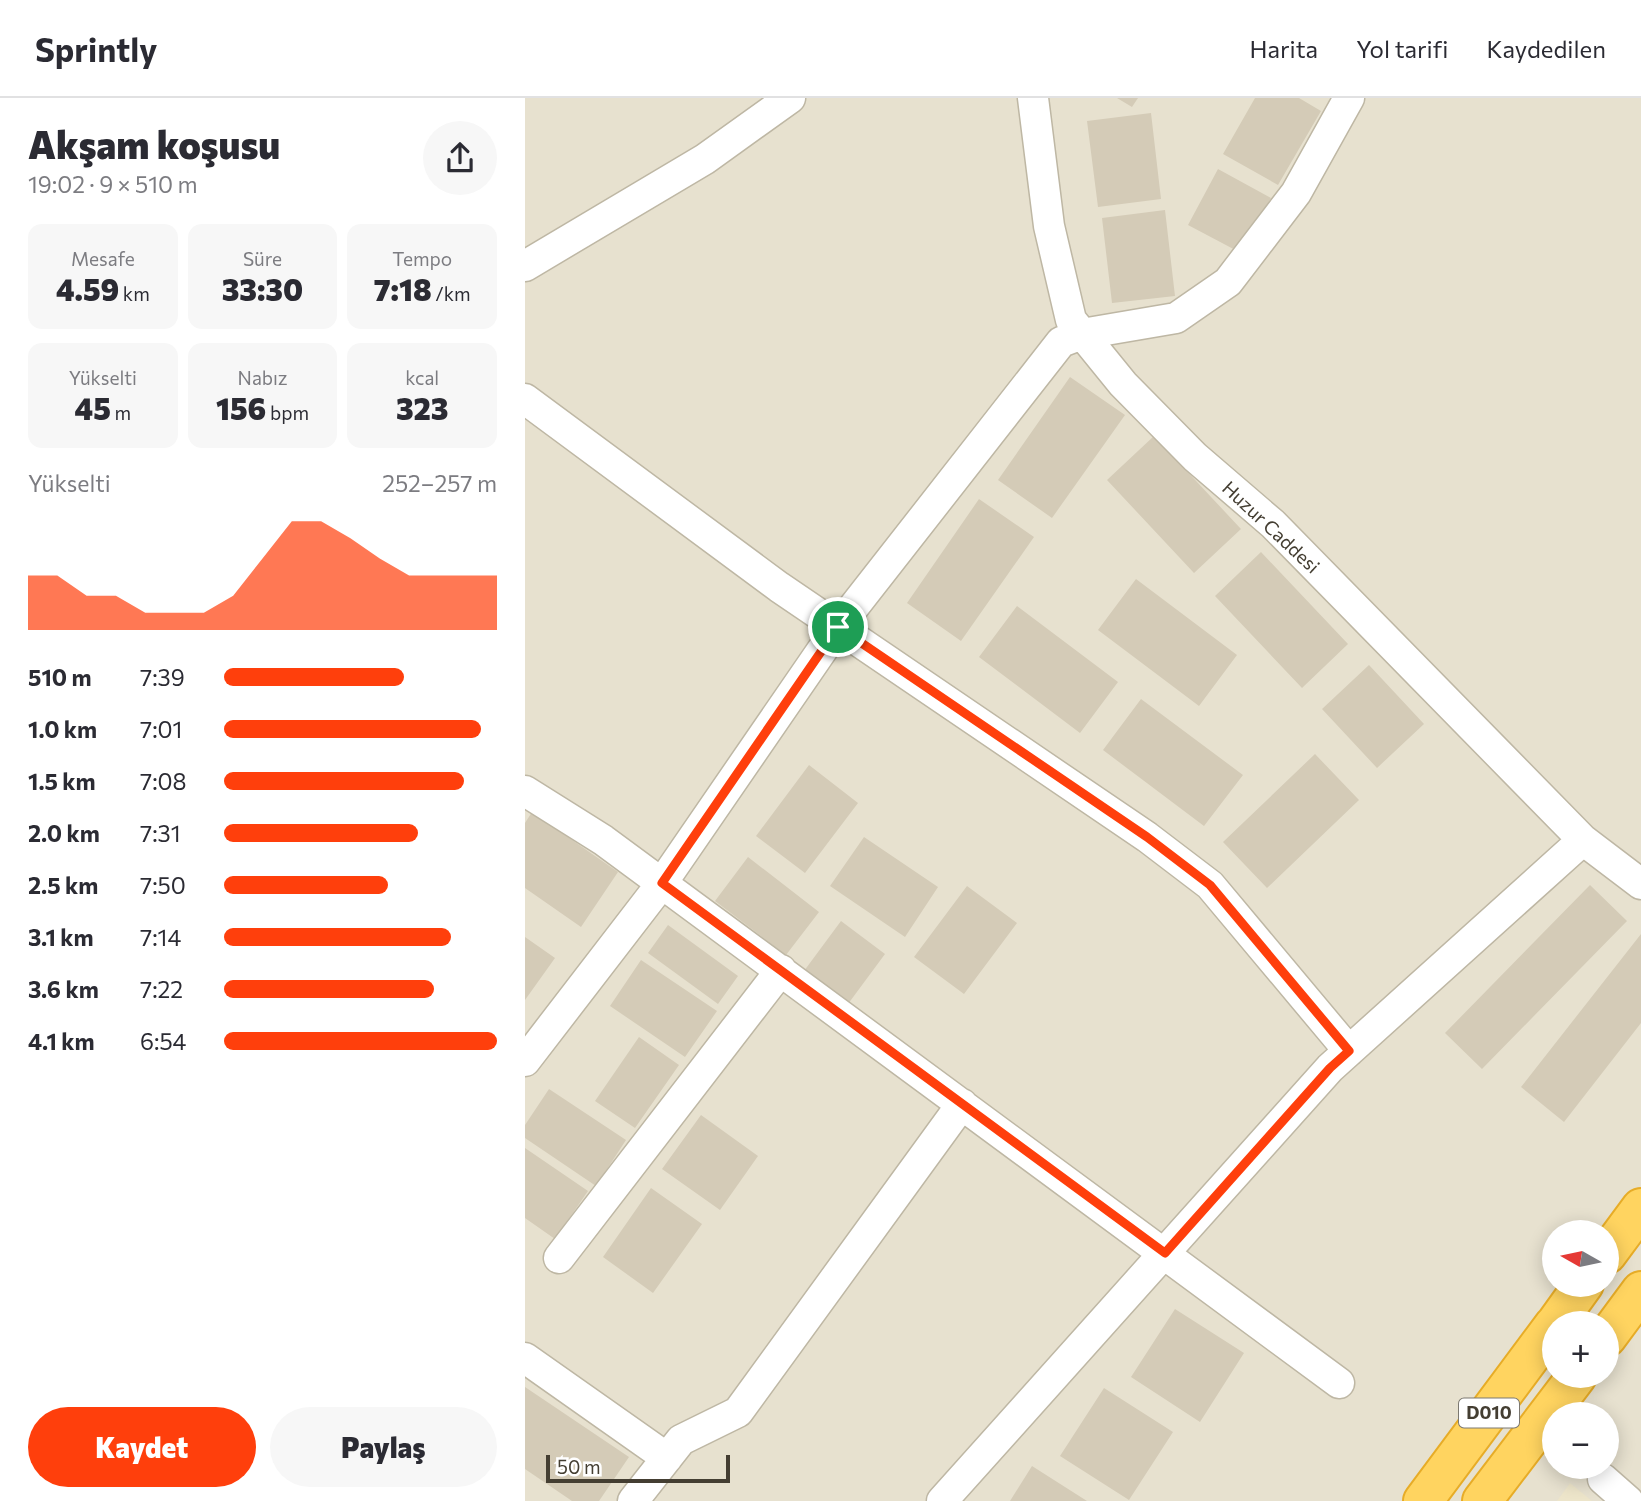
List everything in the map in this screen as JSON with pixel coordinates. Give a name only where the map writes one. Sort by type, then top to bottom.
[{"type":"highway","points":[[1619,1238],[1641,1208]]},
{"type":"highway","points":[[1619,1321],[1641,1291]]},
{"type":"highway","name":"D010","points":[[1423,1501],[1542,1341]]},
{"type":"highway","name":"D010","points":[[1482,1501],[1568,1388]]},
{"type":"street","points":[[525,266],[705,159],[790,98]]},
{"type":"street","name":"Huzur Caddesi","points":[[1033,98],[1049,226],[1071,320],[1123,384],[1195,457],[1273,524],[1583,841],[1641,884]]},
{"type":"street","points":[[525,1060],[662,883],[838,627],[1061,342],[1083,334],[1176,318],[1228,282],[1296,193],[1349,98]]},
{"type":"street","points":[[525,399],[779,587],[1147,837],[1210,885],[1349,1051]]},
{"type":"street","points":[[525,791],[603,840],[1339,1382]]},
{"type":"street","points":[[942,1501],[1330,1068],[1583,841]]},
{"type":"street","points":[[559,1258],[781,971]]},
{"type":"street","points":[[633,1501],[681,1440],[738,1412],[962,1104]]},
{"type":"street","points":[[525,1358],[667,1458]]},
{"type":"street","points":[[1603,1479],[1629,1501]]},
{"type":"shaded area","points":[[525,98],[1641,98],[1641,1501],[525,1501]]},
{"type":"shaded area","points":[[1570,1483],[1592,1501],[1557,1501]]},
{"type":"building","points":[[1117,98],[1138,98],[1132,107]]},
{"type":"building","points":[[1255,98],[1299,98],[1321,111],[1278,185],[1223,154]]},
{"type":"building","points":[[1151,113],[1161,199],[1098,207],[1087,121]]},
{"type":"building","points":[[1218,169],[1271,198],[1241,253],[1188,225]]},
{"type":"building","points":[[1165,210],[1175,296],[1112,303],[1102,218]]},
{"type":"building","points":[[1070,377],[1125,415],[1052,518],[998,480]]},
{"type":"building","points":[[1154,436],[1241,529],[1194,573],[1107,480]]},
{"type":"building","points":[[979,499],[1034,537],[961,641],[907,603]]},
{"type":"building","points":[[1261,552],[1348,644],[1302,688],[1215,596]]},
{"type":"building","points":[[1136,579],[1237,655],[1199,706],[1098,630]]},
{"type":"building","points":[[1017,606],[1118,682],[1080,733],[979,657]]},
{"type":"building","points":[[1369,665],[1424,724],[1377,768],[1322,709]]},
{"type":"building","points":[[1141,699],[1243,775],[1204,826],[1103,750]]},
{"type":"building","points":[[1315,754],[1359,800],[1267,888],[1223,842]]},
{"type":"building","points":[[809,765],[858,803],[805,873],[756,836]]},
{"type":"building","points":[[532,812],[618,872],[581,927],[525,888],[525,823]]},
{"type":"building","points":[[864,837],[938,887],[905,937],[830,886]]},
{"type":"building","points":[[748,857],[819,912],[786,955],[715,901]]},
{"type":"building","points":[[1590,885],[1627,921],[1482,1069],[1445,1033]]},
{"type":"building","points":[[967,886],[1017,923],[964,994],[914,957]]},
{"type":"building","points":[[841,921],[885,954],[848,1004],[804,971]]},
{"type":"building","points":[[668,925],[738,976],[718,1004],[648,953]]},
{"type":"building","points":[[1641,934],[1641,1023],[1564,1122],[1521,1087]]},
{"type":"building","points":[[525,937],[555,958],[525,1000]]},
{"type":"building","points":[[641,960],[717,1011],[685,1057],[610,1006]]},
{"type":"building","points":[[639,1037],[679,1065],[635,1128],[595,1101]]},
{"type":"building","points":[[549,1089],[626,1140],[596,1186],[525,1138],[525,1125]]},
{"type":"building","points":[[701,1115],[758,1156],[720,1210],[662,1169]]},
{"type":"building","points":[[525,1148],[588,1191],[555,1239],[525,1218]]},
{"type":"building","points":[[651,1188],[702,1224],[653,1293],[603,1257]]},
{"type":"building","points":[[1175,1309],[1244,1353],[1200,1422],[1131,1377]]},
{"type":"building","points":[[525,1387],[629,1457],[599,1501],[572,1501],[525,1469]]},
{"type":"building","points":[[1104,1388],[1173,1432],[1129,1500],[1060,1456]]},
{"type":"building","points":[[1032,1466],[1087,1501],[1010,1501]]},
{"type":"route","points":[[838,627],[1147,837],[1210,885],[1349,1051],[1330,1068],[1165,1253],[662,883],[838,627]]}]
